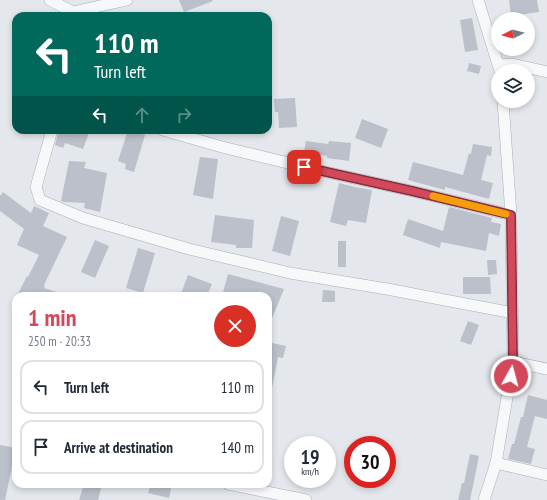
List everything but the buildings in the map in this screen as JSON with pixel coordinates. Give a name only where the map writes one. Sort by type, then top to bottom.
[{"type":"street","points":[[50,0],[72,12],[127,0]]},
{"type":"street","points":[[478,0],[498,64]]},
{"type":"street","points":[[535,69],[547,72]]},
{"type":"street","points":[[484,500],[496,463],[513,362],[511,215],[504,108]]},
{"type":"street","points":[[51,134],[36,187],[40,200],[83,218],[190,249],[290,273],[387,289],[513,313]]},
{"type":"street","points":[[176,134],[222,148],[511,215]]},
{"type":"street","points":[[513,362],[547,369]]},
{"type":"street","points":[[496,463],[547,475]]},
{"type":"street","points":[[248,488],[306,500]]},
{"type":"slow traffic","points":[[433,196],[506,214]]},
{"type":"route","points":[[304,167],[511,215],[513,362],[511,376]]}]
